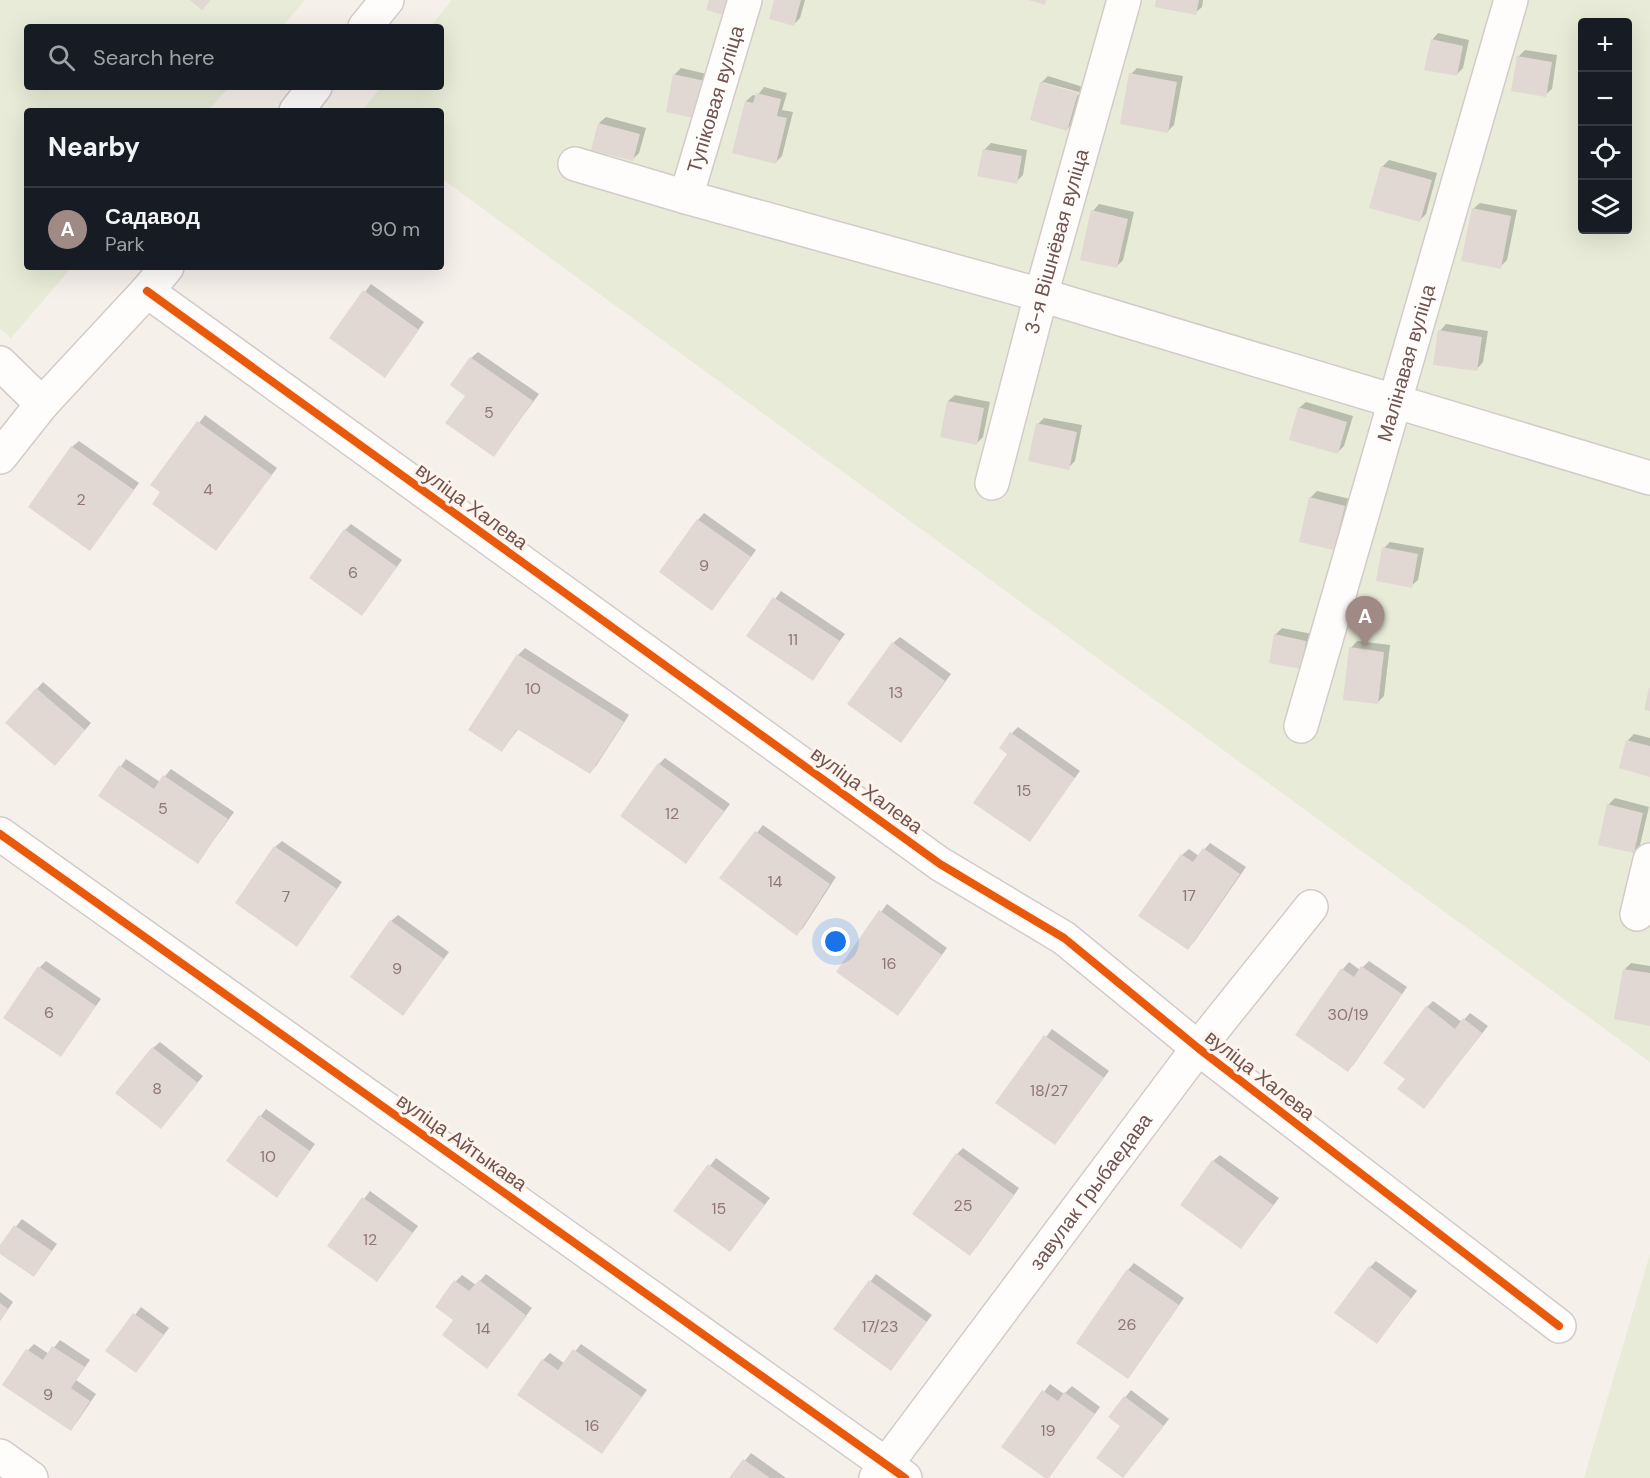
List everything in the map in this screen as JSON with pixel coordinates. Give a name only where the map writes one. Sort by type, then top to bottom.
[{"type":"street","points":[[367,24],[387,0]]},
{"type":"street","name":"Тупіковая вуліца","points":[[686,197],[745,0]]},
{"type":"street","name":"3-я Вішнёвая вуліца","points":[[992,483],[1041,295],[1124,0]]},
{"type":"street","name":"Малінавая вуліца","points":[[1301,726],[1511,0]]},
{"type":"street","points":[[298,108],[313,90]]},
{"type":"street","points":[[575,164],[1041,295],[1650,478]]},
{"type":"street","points":[[0,457],[42,404],[157,279]]},
{"type":"street","name":"вуліца Халева","points":[[157,279],[940,864],[1064,938],[1198,1048],[1559,1326]]},
{"type":"street","points":[[0,363],[42,404]]},
{"type":"street","name":"вуліца Айтыкава","points":[[0,834],[889,1473]]},
{"type":"street","points":[[1637,914],[1650,860]]},
{"type":"street","name":"завулак Грыбаедава","points":[[889,1473],[1198,1048],[1311,907]]},
{"type":"street","points":[[0,1455],[31,1478]]},
{"type":"green space","points":[[0,0],[305,0],[285,24],[24,24],[24,90],[226,90],[211,108],[24,108],[24,270],[69,270],[11,338],[0,329]]},
{"type":"green space","points":[[452,0],[1650,0],[1650,1062],[444,180],[444,108],[364,108],[379,90],[444,90],[444,24],[432,24]]},
{"type":"green space","points":[[1650,1254],[1650,1478],[1584,1478]]},
{"type":"building","points":[[190,0],[211,0],[202,10]]},
{"type":"building","points":[[709,0],[732,0],[728,16],[706,10]]},
{"type":"building","points":[[774,0],[801,0],[794,26],[769,19]]},
{"type":"building","points":[[1029,0],[1046,0],[1045,5]]},
{"type":"building","points":[[1156,0],[1199,0],[1196,15],[1155,7]]},
{"type":"building","points":[[1431,39],[1463,46],[1457,76],[1424,70]]},
{"type":"building","points":[[1517,56],[1552,62],[1546,97],[1511,91]]},
{"type":"building","points":[[1129,73],[1177,82],[1168,133],[1120,124]]},
{"type":"building","points":[[673,74],[705,81],[698,119],[666,112]]},
{"type":"building","points":[[1040,82],[1078,93],[1067,131],[1030,120]]},
{"type":"building","points":[[756,93],[781,99],[777,116],[787,118],[776,164],[732,153],[745,101],[753,103]]},
{"type":"building","points":[[598,123],[640,134],[633,161],[591,150]]},
{"type":"building","points":[[983,149],[1022,156],[1017,184],[977,176]]},
{"type":"building","points":[[1381,166],[1432,180],[1420,222],[1369,208]]},
{"type":"building","points":[[1472,208],[1511,216],[1501,269],[1461,261]]},
{"type":"building","points":[[1091,210],[1128,219],[1117,268],[1080,260]]},
{"type":"building","points":[[363,290],[419,330],[385,378],[329,338]]},
{"type":"building","points":[[1438,330],[1482,337],[1477,371],[1433,365]]},
{"type":"building","points":[[470,357],[533,401],[494,457],[445,423],[465,396],[450,385]]},
{"type":"building","points":[[947,401],[984,408],[977,445],[940,437]]},
{"type":"building","points":[[1298,407],[1347,422],[1338,454],[1289,440]]},
{"type":"building","points":[[197,421],[272,475],[216,551],[152,504],[160,492],[150,485]]},
{"type":"building","points":[[1036,423],[1077,432],[1069,470],[1028,461]]},
{"type":"building","points":[[71,446],[134,490],[90,551],[28,507]]},
{"type":"building","points":[[1309,497],[1345,506],[1334,550],[1299,542]]},
{"type":"building","points":[[697,519],[751,557],[712,611],[659,572]]},
{"type":"building","points":[[344,529],[397,567],[362,616],[309,578]]},
{"type":"building","points":[[1382,547],[1418,554],[1412,588],[1376,581]]},
{"type":"building","points":[[773,597],[840,641],[813,681],[746,636]]},
{"type":"building","points":[[1274,634],[1306,641],[1301,669],[1269,663]]},
{"type":"building","points":[[892,642],[945,681],[901,743],[847,704]]},
{"type":"building","points":[[1349,647],[1384,652],[1378,704],[1343,700]]},
{"type":"building","points":[[517,654],[624,722],[590,774],[517,729],[502,752],[468,730]]},
{"type":"building","points":[[36,688],[85,730],[55,766],[5,723]]},
{"type":"building","points":[[1650,688],[1650,711],[1644,710]]},
{"type":"building","points":[[1010,732],[1075,778],[1030,842],[973,803],[1007,754],[999,748]]},
{"type":"building","points":[[1626,740],[1650,746],[1650,777],[1619,768]]},
{"type":"building","points":[[658,763],[724,811],[686,864],[620,816]]},
{"type":"building","points":[[119,765],[154,789],[163,775],[228,819],[198,864],[98,796]]},
{"type":"building","points":[[1607,804],[1643,813],[1634,853],[1598,845]]},
{"type":"building","points":[[755,831],[830,884],[797,936],[719,878]]},
{"type":"building","points":[[274,846],[337,889],[297,947],[235,903]]},
{"type":"building","points":[[1203,848],[1240,874],[1188,950],[1138,916],[1181,854],[1193,862]]},
{"type":"building","points":[[879,910],[942,955],[898,1016],[836,972]]},
{"type":"building","points":[[390,920],[444,959],[403,1016],[350,977]]},
{"type":"building","points":[[38,966],[96,1006],[61,1057],[3,1018]]},
{"type":"building","points":[[1361,966],[1402,994],[1348,1072],[1295,1035],[1341,968],[1354,977]]},
{"type":"building","points":[[1623,969],[1650,973],[1650,1026],[1614,1019]]},
{"type":"building","points":[[1426,1006],[1455,1029],[1463,1018],[1482,1033],[1424,1109],[1397,1089],[1405,1079],[1383,1063]]},
{"type":"building","points":[[1044,1035],[1104,1078],[1055,1145],[995,1103]]},
{"type":"building","points":[[152,1047],[198,1083],[161,1129],[115,1093]]},
{"type":"building","points":[[259,1115],[310,1151],[277,1198],[226,1161]]},
{"type":"building","points":[[956,1153],[1014,1195],[970,1256],[912,1214]]},
{"type":"building","points":[[1212,1160],[1273,1205],[1241,1249],[1180,1205]]},
{"type":"building","points":[[708,1164],[765,1205],[730,1252],[673,1211]]},
{"type":"building","points":[[362,1197],[413,1233],[377,1282],[327,1246]]},
{"type":"building","points":[[14,1225],[52,1251],[34,1277],[0,1254],[0,1245]]},
{"type":"building","points":[[1369,1266],[1411,1298],[1377,1344],[1334,1313]]},
{"type":"building","points":[[1127,1269],[1179,1305],[1128,1379],[1076,1343]]},
{"type":"building","points":[[454,1280],[469,1291],[479,1280],[527,1316],[487,1369],[442,1335],[453,1320],[435,1307]]},
{"type":"building","points":[[869,1280],[927,1322],[891,1371],[833,1329]]},
{"type":"building","points":[[0,1303],[8,1309],[0,1320]]},
{"type":"building","points":[[133,1313],[164,1335],[136,1373],[105,1351]]},
{"type":"building","points":[[52,1346],[85,1367],[71,1388],[90,1401],[71,1431],[2,1385],[26,1349],[43,1360]]},
{"type":"building","points":[[573,1349],[642,1397],[602,1454],[517,1395],[542,1359],[558,1370]]},
{"type":"building","points":[[1042,1390],[1058,1401],[1064,1392],[1095,1414],[1049,1478],[1045,1478],[1001,1447]]},
{"type":"building","points":[[1124,1396],[1164,1426],[1123,1478],[1096,1458],[1120,1426],[1108,1417]]},
{"type":"building","points":[[743,1459],[770,1478],[729,1478]]},
{"type":"cycle path","points":[[147,291],[940,864],[1064,938],[1198,1048],[1559,1326]]},
{"type":"cycle path","points":[[0,834],[905,1478]]},
{"type":"place","name":"Садавод","points":[[1365,646]]}]
